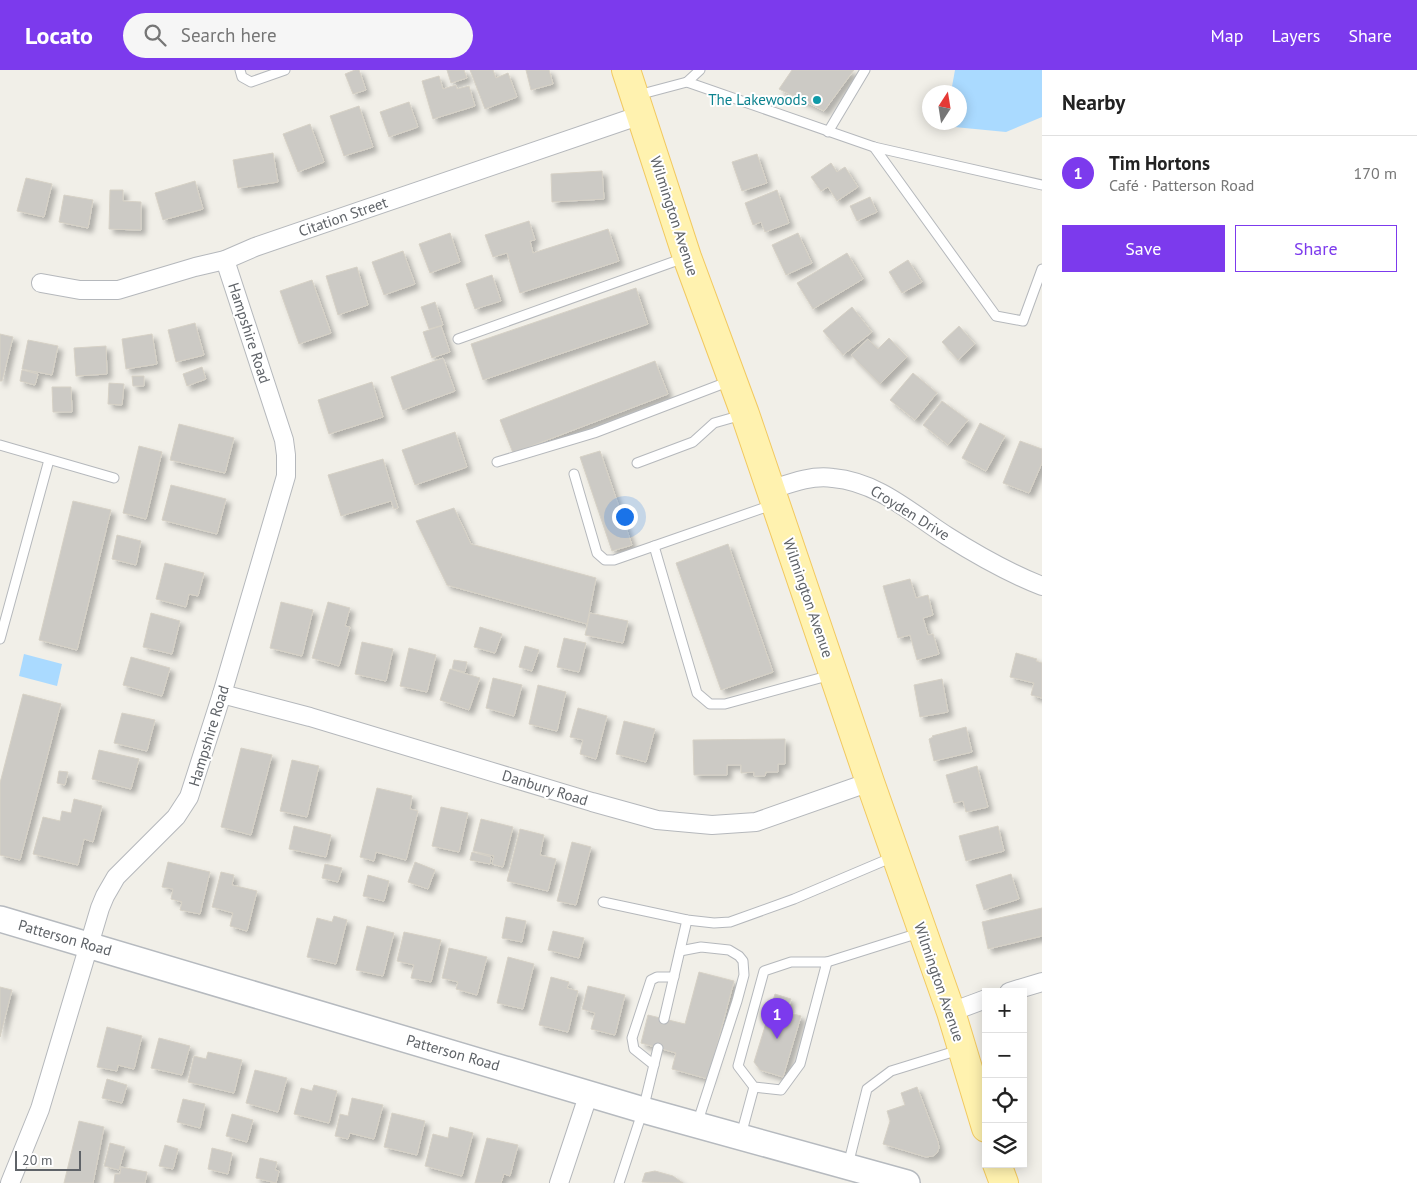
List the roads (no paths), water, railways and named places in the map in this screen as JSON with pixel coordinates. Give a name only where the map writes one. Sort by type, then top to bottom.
[{"type":"main road","name":"Wilmington Avenue","points":[[626,70],[687,257],[744,414],[951,1012],[984,1123]]},
{"type":"main road","name":"Patterson Road","points":[[0,919],[643,1110],[848,1166],[875,1179],[907,1183]]},
{"type":"main road","points":[[998,1168],[1004,1183]]},
{"type":"street","name":"Citation Street","points":[[41,283],[80,290],[118,290],[224,260],[638,106]]},
{"type":"street","name":"Hampshire Road","points":[[10,1183],[40,1109],[105,896],[116,877],[176,817],[189,797],[222,694],[286,476],[284,440],[224,260]]},
{"type":"street","name":"Croyden Drive","points":[[773,497],[807,478],[833,478],[858,482],[880,491],[991,563],[1042,586]]},
{"type":"street","name":"Danbury Road","points":[[222,694],[310,717],[657,820],[712,825],[756,822],[870,782]]},
{"type":"street","points":[[1022,988],[1042,982]]},
{"type":"street","points":[[951,1012],[982,1000]]},
{"type":"street","points":[[560,1183],[589,1093]]},
{"type":"lane","points":[[240,70],[242,77],[251,82],[285,70]]},
{"type":"lane","points":[[638,106],[687,82],[700,70]]},
{"type":"lane","points":[[828,132],[865,70]]},
{"type":"lane","points":[[687,82],[828,132],[874,146],[1042,185]]},
{"type":"lane","points":[[874,146],[996,316],[1023,321],[1042,269]]},
{"type":"lane","points":[[458,339],[687,257]]},
{"type":"lane","points":[[497,462],[594,433],[732,380]]},
{"type":"lane","points":[[636,463],[693,442],[714,423],[744,414]]},
{"type":"lane","points":[[0,446],[114,478]]},
{"type":"lane","points":[[0,639],[49,460]]},
{"type":"lane","points":[[574,474],[597,553],[605,560],[614,560],[654,546],[773,497]]},
{"type":"lane","points":[[654,546],[698,694],[710,704],[725,704],[834,674]]},
{"type":"lane","points":[[603,902],[687,920],[714,923],[730,922],[794,900],[896,856]]},
{"type":"lane","points":[[664,1019],[687,920]]},
{"type":"lane","points":[[827,962],[800,1064],[781,1090],[754,1087],[738,1066],[764,971],[791,962],[827,962],[922,932]]},
{"type":"lane","points":[[680,951],[700,947],[729,950],[743,961],[744,975],[696,1125]]},
{"type":"lane","points":[[654,1065],[634,1050],[632,1038],[651,980],[657,977],[674,977]]},
{"type":"lane","points":[[619,1183],[643,1110],[658,1048]]},
{"type":"lane","points":[[848,1166],[867,1089],[891,1071],[962,1049]]},
{"type":"lane","points":[[741,1137],[754,1087]]},
{"type":"water","points":[[955,70],[1042,70],[1042,117],[1006,132],[967,128],[967,85],[952,85]]},
{"type":"water","points":[[24,654],[62,664],[57,686],[19,676]]},
{"type":"place","name":"The Lakewoods","points":[[817,100]]},
{"type":"place","name":"Tim Hortons","points":[[777,1039]]}]
